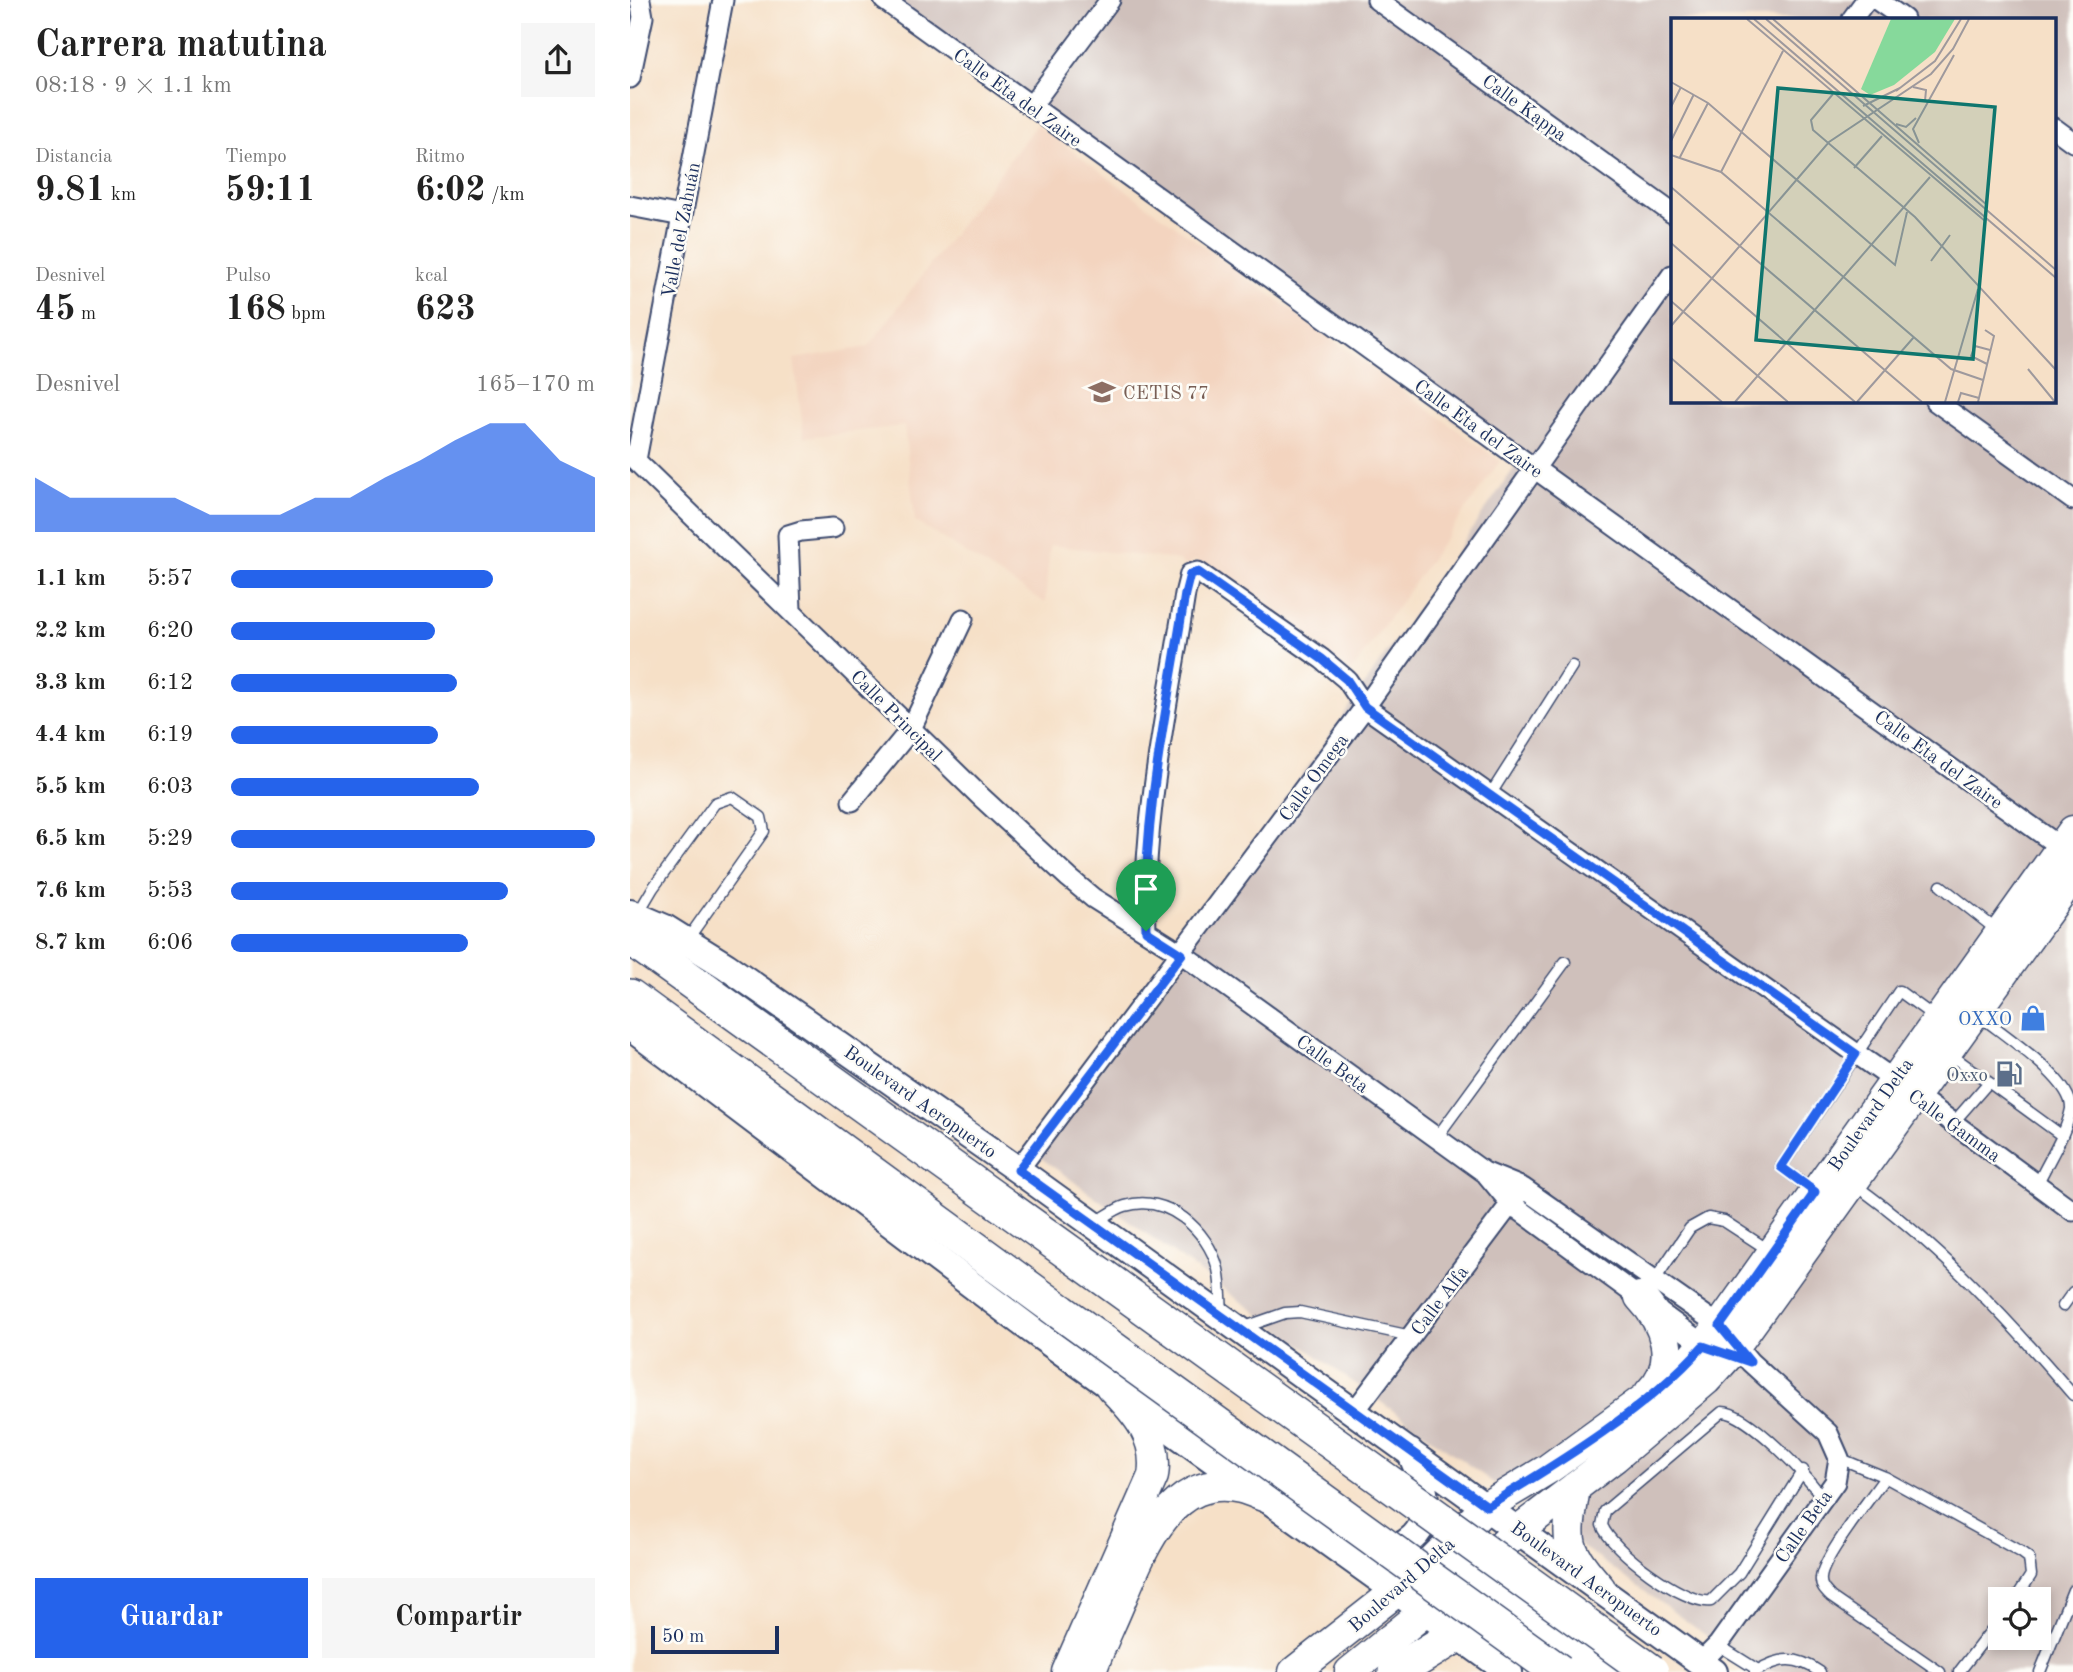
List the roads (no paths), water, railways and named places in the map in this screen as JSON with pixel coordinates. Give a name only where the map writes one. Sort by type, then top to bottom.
[{"type":"highway","name":"Boulevard Aeropuerto","points":[[632,923],[677,953],[1103,1277],[1651,1672]]},
{"type":"highway","points":[[630,997],[1559,1672]]},
{"type":"highway","points":[[1409,1582],[1444,1567],[1454,1567],[1470,1574],[1502,1601],[1602,1672]]},
{"type":"highway","points":[[1396,1672],[1458,1634],[1502,1601]]},
{"type":"main road","name":"Boulevard Delta","points":[[1350,1672],[1470,1574],[1520,1529],[1680,1402],[1728,1347],[1852,1183],[1905,1087],[1937,1018],[1999,932],[2069,845]]},
{"type":"main road","name":"Boulevard Delta","points":[[1294,1672],[1409,1582],[1487,1506],[1548,1469],[1680,1373],[1728,1347],[1772,1252],[1815,1192],[1905,1087],[1947,1052],[2073,876]]},
{"type":"main road","points":[[1641,1401],[1661,1381],[1666,1352],[1663,1327],[1647,1289]]},
{"type":"main road","points":[[1067,1672],[1153,1476],[1154,1450],[1149,1433],[1111,1387]]},
{"type":"main road","points":[[1091,1672],[1141,1552],[1170,1510],[1194,1494],[1220,1487],[1240,1488],[1272,1499]]},
{"type":"main road","points":[[1575,1487],[1569,1544],[1577,1563],[1600,1588]]},
{"type":"street","points":[[630,78],[643,17],[640,0]]},
{"type":"street","name":"Valle del Zahuán","points":[[633,458],[723,0]]},
{"type":"street","name":"Calle Eta del Zaire","points":[[884,0],[1533,467],[2069,845]]},
{"type":"street","points":[[1031,106],[1110,0]]},
{"type":"street","name":"Calle Kappa","points":[[1377,0],[1671,212]]},
{"type":"street","points":[[1853,18],[1866,0]]},
{"type":"street","points":[[1877,0],[1903,18]]},
{"type":"street","points":[[2056,129],[2073,142]]},
{"type":"street","points":[[630,206],[682,216]]},
{"type":"street","name":"Calle Omega","points":[[1018,1170],[1365,707],[1671,276]]},
{"type":"street","points":[[1936,402],[2073,500]]},
{"type":"street","name":"Calle Principal","points":[[633,458],[911,729],[1069,878],[1093,898],[1182,954]]},
{"type":"street","points":[[791,610],[788,535],[800,530],[833,528]]},
{"type":"street","name":"Calle Gamma","points":[[1146,931],[1145,881],[1151,813],[1185,594],[1190,574],[1195,572],[1214,580],[1322,659],[1347,680],[1365,707],[1905,1087],[2073,1211]]},
{"type":"street","points":[[852,800],[911,729],[964,618]]},
{"type":"street","name":"Boulevard Aeropuerto","points":[[677,953],[1018,1170],[1600,1588],[1711,1660]]},
{"type":"street","name":"Calle Beta","points":[[1182,954],[1484,1172],[1523,1188],[1647,1289],[1728,1347],[1828,1433],[1839,1458],[1835,1482],[1711,1660]]},
{"type":"street","points":[[630,1027],[901,1233],[1324,1539],[1409,1582],[1423,1610],[1503,1667]]},
{"type":"street","name":"Calle Beta","points":[[1484,1172],[1511,1204],[1647,1289],[1728,1347]]},
{"type":"street","name":"Calle Alfa","points":[[1354,1412],[1523,1188]]},
{"type":"street","points":[[1324,1539],[1371,1552],[1391,1550],[1406,1543],[1423,1524],[1428,1508],[1419,1472],[1410,1452]]},
{"type":"street","points":[[1503,1667],[1490,1650],[1489,1639],[1494,1616],[1502,1601],[1523,1585],[1548,1576],[1572,1579],[1600,1588]]},
{"type":"lane","points":[[1490,795],[1572,666]]},
{"type":"lane","points":[[632,923],[710,809],[718,800],[732,797],[761,817],[764,831],[677,953]]},
{"type":"lane","points":[[1941,886],[1999,932]]},
{"type":"lane","points":[[1437,1138],[1565,962]]},
{"type":"lane","points":[[1815,1192],[1781,1167],[1899,991],[1937,1018]]},
{"type":"lane","points":[[1976,1012],[2063,1083],[2071,1101],[2061,1135],[2037,1185]]},
{"type":"lane","points":[[1947,1052],[2061,1135]]},
{"type":"lane","points":[[1953,1124],[1988,1083]]},
{"type":"lane","points":[[1852,1183],[1915,1233],[1971,1284],[2073,1395]]},
{"type":"lane","points":[[1091,1225],[1124,1206],[1146,1204],[1172,1209],[1206,1240],[1218,1269],[1231,1323],[1300,1312],[1412,1336]]},
{"type":"lane","points":[[1647,1289],[1690,1228],[1708,1218],[1724,1221],[1772,1252]]},
{"type":"lane","points":[[2063,1306],[2073,1292]]},
{"type":"lane","points":[[1803,1470],[1739,1573],[1711,1601],[1693,1600],[1678,1592],[1616,1546],[1602,1525],[1605,1511],[1722,1412],[1730,1412],[1745,1422],[1803,1470],[1823,1499]]},
{"type":"lane","points":[[1839,1458],[1885,1477],[2029,1558],[2031,1575],[2023,1587]]},
{"type":"lane","points":[[1885,1477],[1830,1556],[1821,1577],[1821,1584],[1831,1597],[1940,1672]]},
{"type":"lane","points":[[2040,1672],[2073,1590]]},
{"type":"lane","points":[[1959,1672],[1988,1635]]},
{"type":"lane","points":[[1711,1660],[1757,1671],[1788,1658],[1808,1664],[1820,1672]]},
{"type":"place","name":"CETIS 77","points":[[1102,392]]},
{"type":"place","name":"OXXO","points":[[2033,1018]]},
{"type":"place","name":"Oxxo","points":[[2009,1074]]}]
